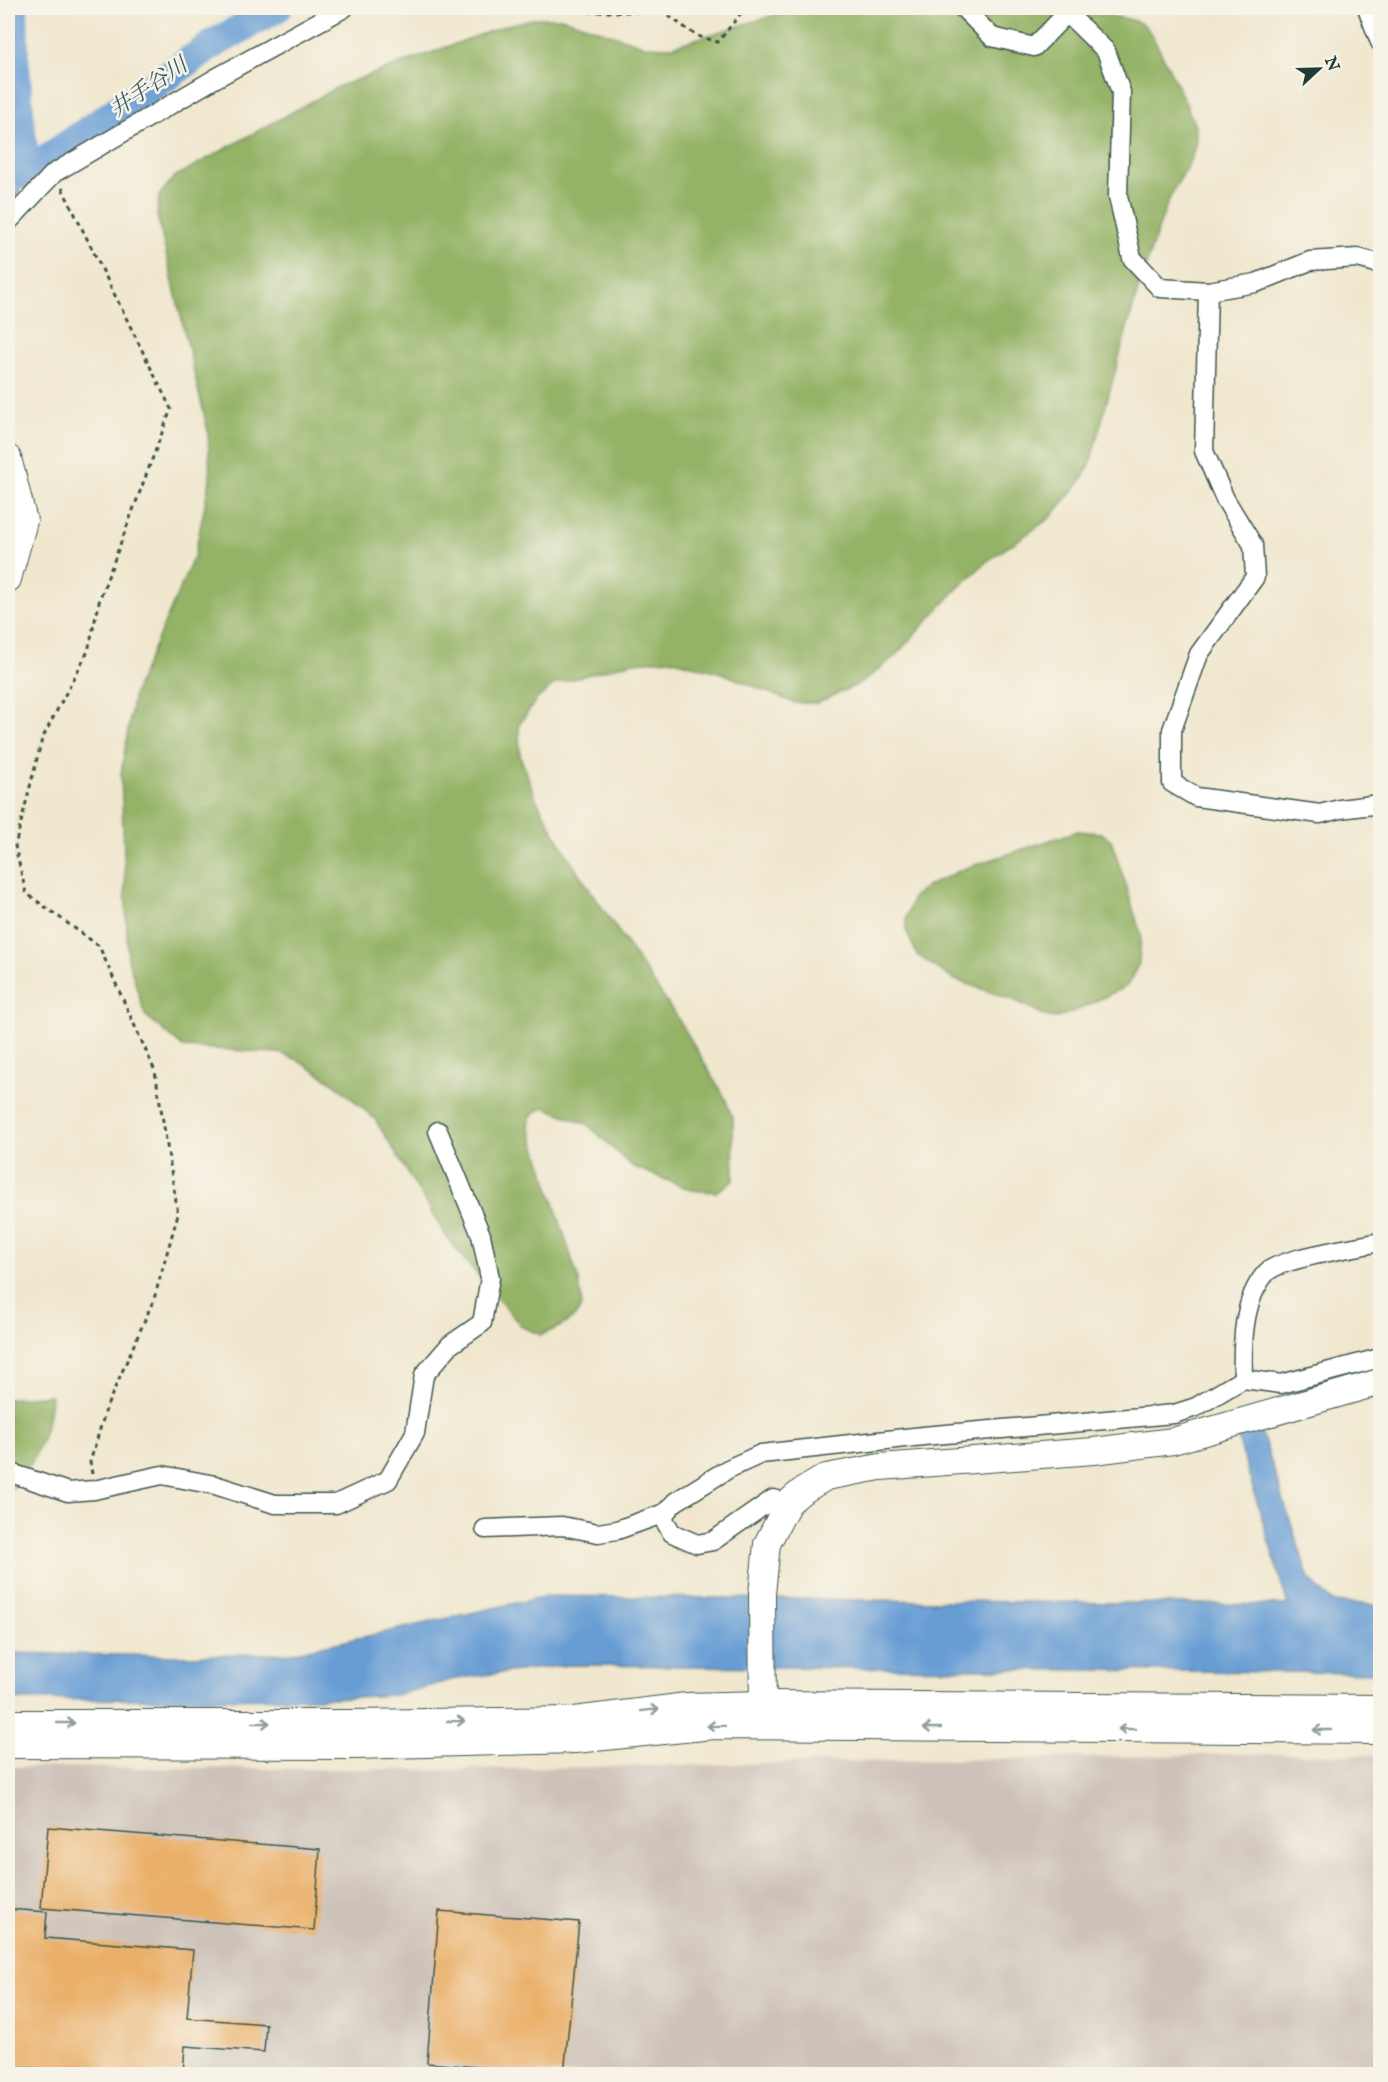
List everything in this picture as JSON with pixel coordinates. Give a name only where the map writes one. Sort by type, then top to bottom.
[{"type":"street","points":[[8,222],[54,173],[216,78],[344,8]]},
{"type":"street","points":[[963,8],[992,37],[1034,47],[1069,10],[1106,51],[1121,92],[1118,196],[1132,258],[1160,288],[1208,291],[1256,283],[1310,261],[1358,258],[1380,264]]},
{"type":"street","points":[[1367,8],[1380,42]]},
{"type":"street","points":[[1208,291],[1204,451],[1225,500],[1253,545],[1255,577],[1199,654],[1172,730],[1172,783],[1196,797],[1320,814],[1380,804]]},
{"type":"street","points":[[8,458],[24,521],[8,579]]},
{"type":"street","points":[[8,1472],[68,1492],[94,1490],[162,1475],[215,1485],[275,1504],[336,1503],[388,1480],[415,1433],[424,1375],[450,1345],[482,1323],[490,1278],[481,1235],[438,1131]]},
{"type":"street","points":[[1243,1379],[1246,1317],[1252,1295],[1267,1272],[1283,1263],[1380,1242]]},
{"type":"street","points":[[485,1529],[562,1526],[598,1533],[617,1530],[665,1513],[675,1502],[728,1470],[761,1454],[923,1436],[1174,1414],[1196,1407],[1243,1379],[1281,1384],[1380,1358]]},
{"type":"street","points":[[763,1705],[762,1594],[767,1544],[788,1503],[826,1477],[880,1467],[1094,1451],[1173,1441],[1380,1382]]},
{"type":"street","points":[[665,1513],[664,1520],[672,1533],[697,1544],[713,1542],[773,1498],[788,1503]]},
{"type":"street","points":[[8,1723],[354,1723],[562,1720],[687,1706],[763,1705],[1380,1708]]},
{"type":"street","points":[[8,1745],[354,1746],[575,1740],[713,1726],[763,1705],[1380,1731]]},
{"type":"path","points":[[571,8],[590,12],[663,12],[697,36],[718,42],[745,8]]},
{"type":"path","points":[[54,173],[171,409],[100,598],[88,651],[42,739],[15,846],[26,894],[99,946],[155,1071],[178,1214],[154,1299],[104,1417],[90,1462],[94,1490]]},
{"type":"shaded area","points":[[1248,1754],[1380,1755],[1380,2074],[8,2074],[8,1767],[435,1770]]},
{"type":"green space","points":[[797,8],[1075,13],[1130,20],[1145,26],[1156,44],[1189,111],[1196,131],[1196,141],[1191,159],[1168,202],[1145,267],[1089,467],[1080,482],[1050,518],[986,562],[954,592],[893,658],[864,681],[818,703],[794,703],[722,673],[670,659],[633,662],[555,684],[536,700],[519,725],[520,756],[536,799],[573,865],[682,1025],[725,1098],[733,1120],[734,1180],[716,1192],[691,1190],[632,1166],[587,1124],[544,1107],[531,1115],[529,1125],[579,1281],[582,1300],[575,1316],[541,1335],[522,1327],[450,1242],[375,1119],[334,1083],[298,1060],[279,1053],[183,1047],[145,1015],[128,959],[121,774],[134,693],[195,554],[210,479],[208,431],[157,215],[159,196],[174,177],[340,86],[507,25],[537,18],[563,18],[646,46],[670,47]]},
{"type":"green space","points":[[1078,831],[1101,833],[1111,840],[1122,873],[1141,935],[1139,963],[1127,986],[1057,1018],[1048,1017],[1014,1000],[953,979],[917,955],[906,930],[906,918],[913,897],[926,887],[963,869]]},
{"type":"green space","points":[[51,1395],[45,1431],[31,1464],[18,1485],[8,1488],[8,1399]]},
{"type":"water","points":[[1259,1424],[1309,1579],[1333,1602],[1380,1605],[1380,1673],[569,1665],[459,1678],[396,1695],[333,1698],[8,1700],[8,1653],[186,1656],[291,1653],[547,1596],[1288,1605],[1236,1432]]},
{"type":"building","points":[[48,1827],[320,1849],[314,1930],[41,1908]]},
{"type":"building","points":[[8,1909],[47,1912],[45,1938],[193,1950],[187,2018],[266,2024],[264,2052],[185,2046],[183,2074],[44,2074],[44,2069],[8,2066]]},
{"type":"building","points":[[439,1911],[579,1922],[564,2074],[427,2063]]},
{"type":"waterway","name":"井手谷川","points":[[13,8],[14,57],[25,174],[215,43],[277,8]]},
{"type":"waterway","points":[[8,211],[25,174]]}]
